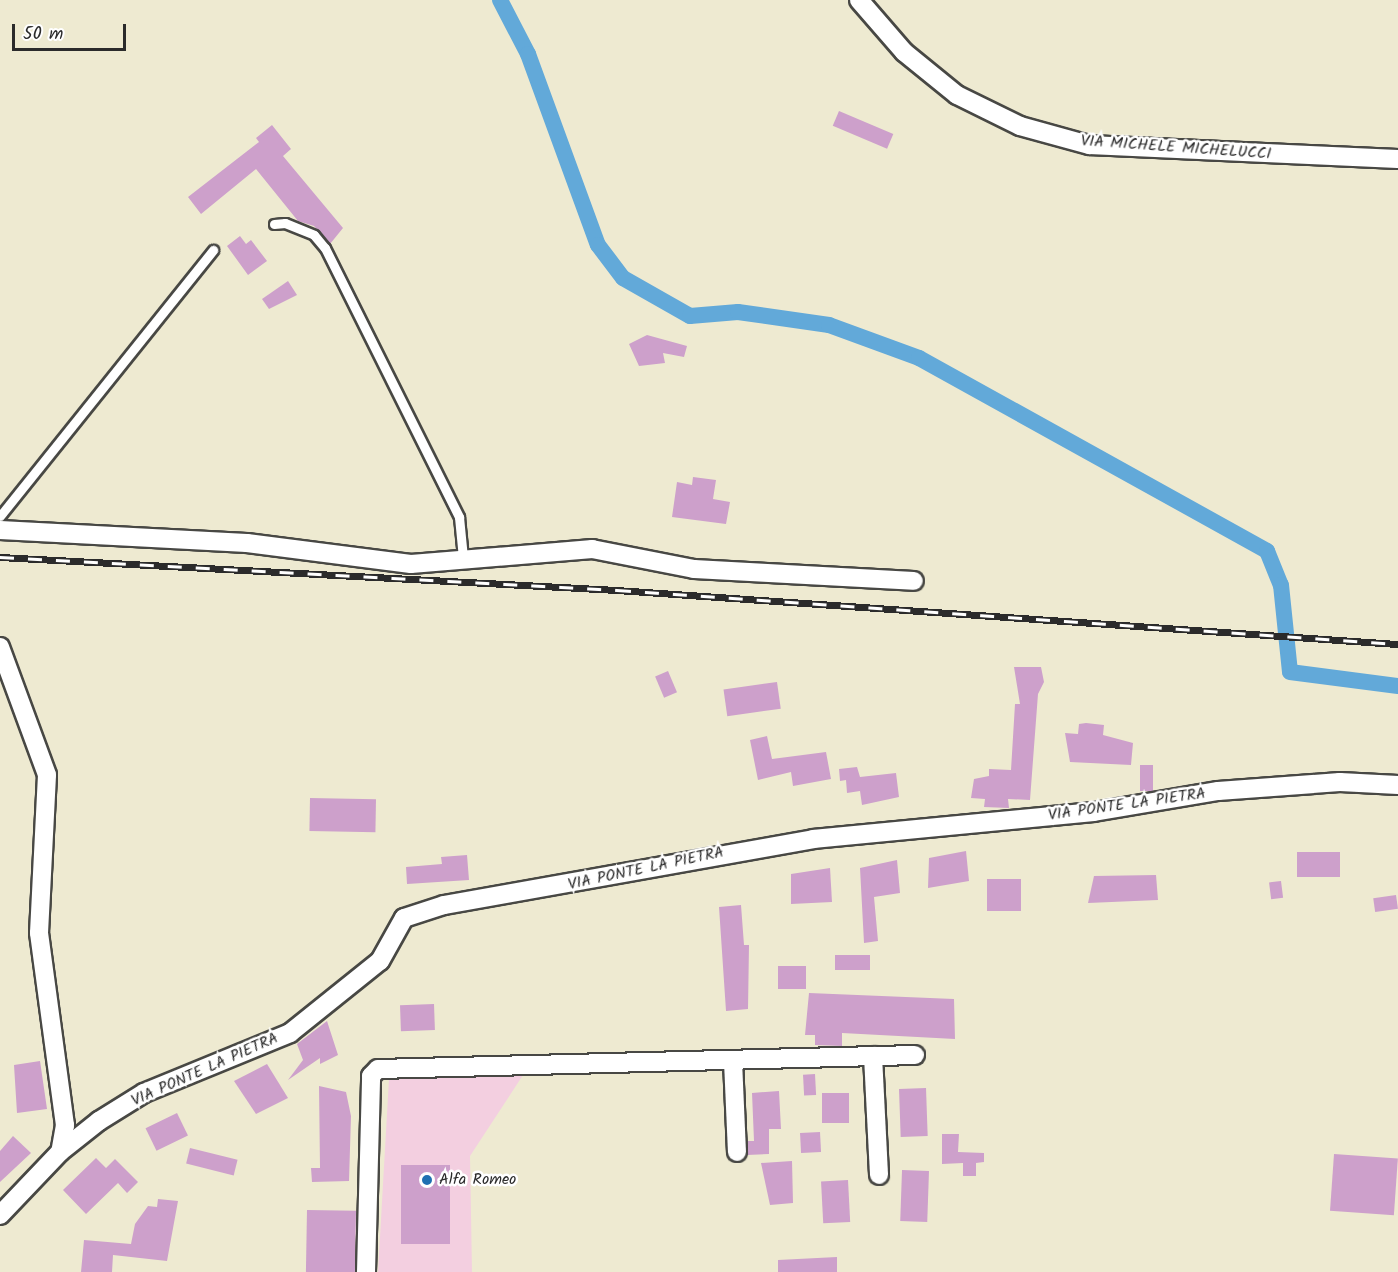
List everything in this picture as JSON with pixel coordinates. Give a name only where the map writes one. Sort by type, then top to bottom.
[{"type":"street","name":"VIA MICHELE MICHELUCCI","points":[[858,0],[904,52],[957,95],[1020,126],[1089,145],[1398,159]]},
{"type":"street","points":[[0,530],[247,543],[411,564],[592,549],[694,569],[914,581]]},
{"type":"street","points":[[0,647],[47,775],[39,933],[65,1125],[60,1152]]},
{"type":"street","name":"VIA PONTE LA PIETRA","points":[[0,1215],[60,1152],[144,1093],[290,1033],[380,960],[404,918],[444,905],[813,839],[1094,812],[1218,791],[1340,782],[1398,785]]},
{"type":"street","points":[[366,1272],[371,1076],[378,1069],[915,1055]]},
{"type":"street","points":[[873,1056],[879,1175]]},
{"type":"street","points":[[733,1061],[737,1152]]},
{"type":"lane","points":[[274,224],[285,223],[314,235],[325,248],[459,517],[463,558]]},
{"type":"lane","points":[[0,516],[213,250]]},
{"type":"shaded area","name":"Alfa Romeo","points":[[525,1072],[470,1156],[472,1272],[378,1272],[389,1079]]},
{"type":"building","points":[[839,111],[893,134],[887,149],[833,126]]},
{"type":"building","points":[[272,125],[291,149],[283,156],[343,228],[330,244],[314,226],[298,221],[256,169],[201,214],[188,197],[259,142],[256,138]]},
{"type":"building","points":[[240,236],[246,244],[251,240],[267,261],[248,275],[227,246]]},
{"type":"building","points":[[288,281],[297,295],[269,309],[262,299]]},
{"type":"building","points":[[647,335],[687,346],[684,357],[663,353],[665,363],[639,366],[629,344]]},
{"type":"building","points":[[693,477],[716,480],[713,499],[730,502],[726,524],[672,517],[677,482],[692,485]]},
{"type":"building","points":[[1014,667],[1041,667],[1044,682],[1038,694],[1030,800],[1008,799],[1009,808],[984,807],[985,799],[971,798],[974,779],[989,776],[989,769],[1011,770],[1015,704],[1020,704]]},
{"type":"building","points":[[668,671],[677,692],[664,698],[655,676]]},
{"type":"building","points":[[777,682],[781,709],[727,716],[724,690]]},
{"type":"building","points":[[1079,724],[1104,725],[1103,735],[1133,743],[1131,765],[1070,762],[1065,733],[1078,734]]},
{"type":"building","points":[[767,736],[772,759],[826,752],[831,779],[793,786],[791,772],[758,780],[750,740]]},
{"type":"building","points":[[1140,765],[1153,765],[1153,791],[1140,791]]},
{"type":"building","points":[[857,767],[860,777],[896,773],[899,797],[862,805],[860,791],[847,793],[846,780],[840,781],[839,769]]},
{"type":"building","points":[[310,798],[376,799],[375,832],[309,831]]},
{"type":"building","points":[[966,851],[969,881],[928,888],[929,858]]},
{"type":"building","points":[[1297,852],[1340,852],[1340,877],[1297,877]]},
{"type":"building","points":[[467,855],[469,880],[407,884],[406,867],[442,864],[441,857]]},
{"type":"building","points":[[897,860],[900,893],[874,897],[878,941],[864,943],[860,868]]},
{"type":"building","points":[[830,868],[832,902],[791,904],[791,874]]},
{"type":"building","points":[[1156,875],[1158,900],[1088,903],[1094,876]]},
{"type":"building","points":[[987,879],[1021,879],[1021,911],[987,911]]},
{"type":"building","points":[[1281,881],[1283,898],[1271,899],[1269,882]]},
{"type":"building","points":[[1396,895],[1398,909],[1375,912],[1373,898]]},
{"type":"building","points":[[741,905],[744,945],[749,945],[748,1009],[726,1011],[719,907]]},
{"type":"building","points":[[835,955],[870,955],[870,970],[835,970]]},
{"type":"building","points":[[778,966],[806,966],[806,989],[778,989]]},
{"type":"building","points":[[809,993],[954,999],[955,1039],[842,1033],[842,1046],[815,1045],[815,1035],[805,1035]]},
{"type":"building","points":[[434,1004],[435,1030],[401,1031],[400,1005]]},
{"type":"building","points":[[327,1021],[338,1055],[320,1064],[320,1058],[288,1080],[303,1060],[297,1044]]},
{"type":"building","points":[[40,1061],[47,1109],[17,1113],[14,1065]]},
{"type":"building","points":[[267,1064],[288,1098],[256,1114],[234,1081]]},
{"type":"building","points":[[815,1074],[816,1095],[804,1096],[803,1075]]},
{"type":"building","points":[[319,1086],[346,1092],[351,1116],[349,1181],[312,1182],[311,1168],[320,1168]]},
{"type":"building","points":[[926,1088],[928,1136],[901,1137],[899,1089]]},
{"type":"building","points":[[779,1091],[781,1129],[769,1129],[769,1154],[747,1155],[748,1141],[754,1141],[752,1093]]},
{"type":"building","points":[[822,1093],[849,1093],[849,1123],[822,1123]]},
{"type":"building","points":[[177,1113],[188,1135],[157,1151],[146,1128]]},
{"type":"building","points":[[820,1132],[821,1152],[801,1153],[800,1133]]},
{"type":"building","points":[[942,1134],[959,1134],[958,1152],[984,1153],[984,1162],[976,1163],[976,1176],[963,1176],[963,1163],[942,1164]]},
{"type":"building","points":[[13,1136],[31,1153],[0,1182],[0,1151]]},
{"type":"building","points":[[190,1148],[238,1160],[234,1175],[186,1164]]},
{"type":"building","points":[[1334,1154],[1398,1158],[1394,1215],[1330,1211]]},
{"type":"building","points":[[96,1158],[106,1168],[115,1159],[138,1182],[127,1193],[118,1183],[86,1214],[63,1190]]},
{"type":"building","points":[[792,1161],[793,1203],[770,1205],[761,1163]]},
{"type":"building","points":[[401,1165],[450,1165],[450,1244],[401,1244]]},
{"type":"building","points":[[902,1170],[929,1171],[927,1222],[900,1221]]},
{"type":"building","points":[[848,1180],[850,1222],[823,1223],[821,1181]]},
{"type":"building","points":[[158,1199],[178,1201],[167,1261],[113,1255],[112,1272],[81,1272],[84,1240],[131,1244],[135,1224],[148,1206],[157,1207]]},
{"type":"building","points":[[307,1210],[356,1211],[355,1272],[306,1272]]},
{"type":"building","points":[[837,1257],[837,1272],[778,1272],[778,1260]]},
{"type":"waterway","points":[[500,0],[528,54],[598,245],[623,278],[690,316],[738,312],[829,325],[919,358],[1267,551],[1281,585],[1290,672],[1398,686]]},
{"type":"railway","points":[[0,557],[617,590],[1398,644]]},
{"type":"place","name":"Alfa Romeo","points":[[427,1180]]}]
